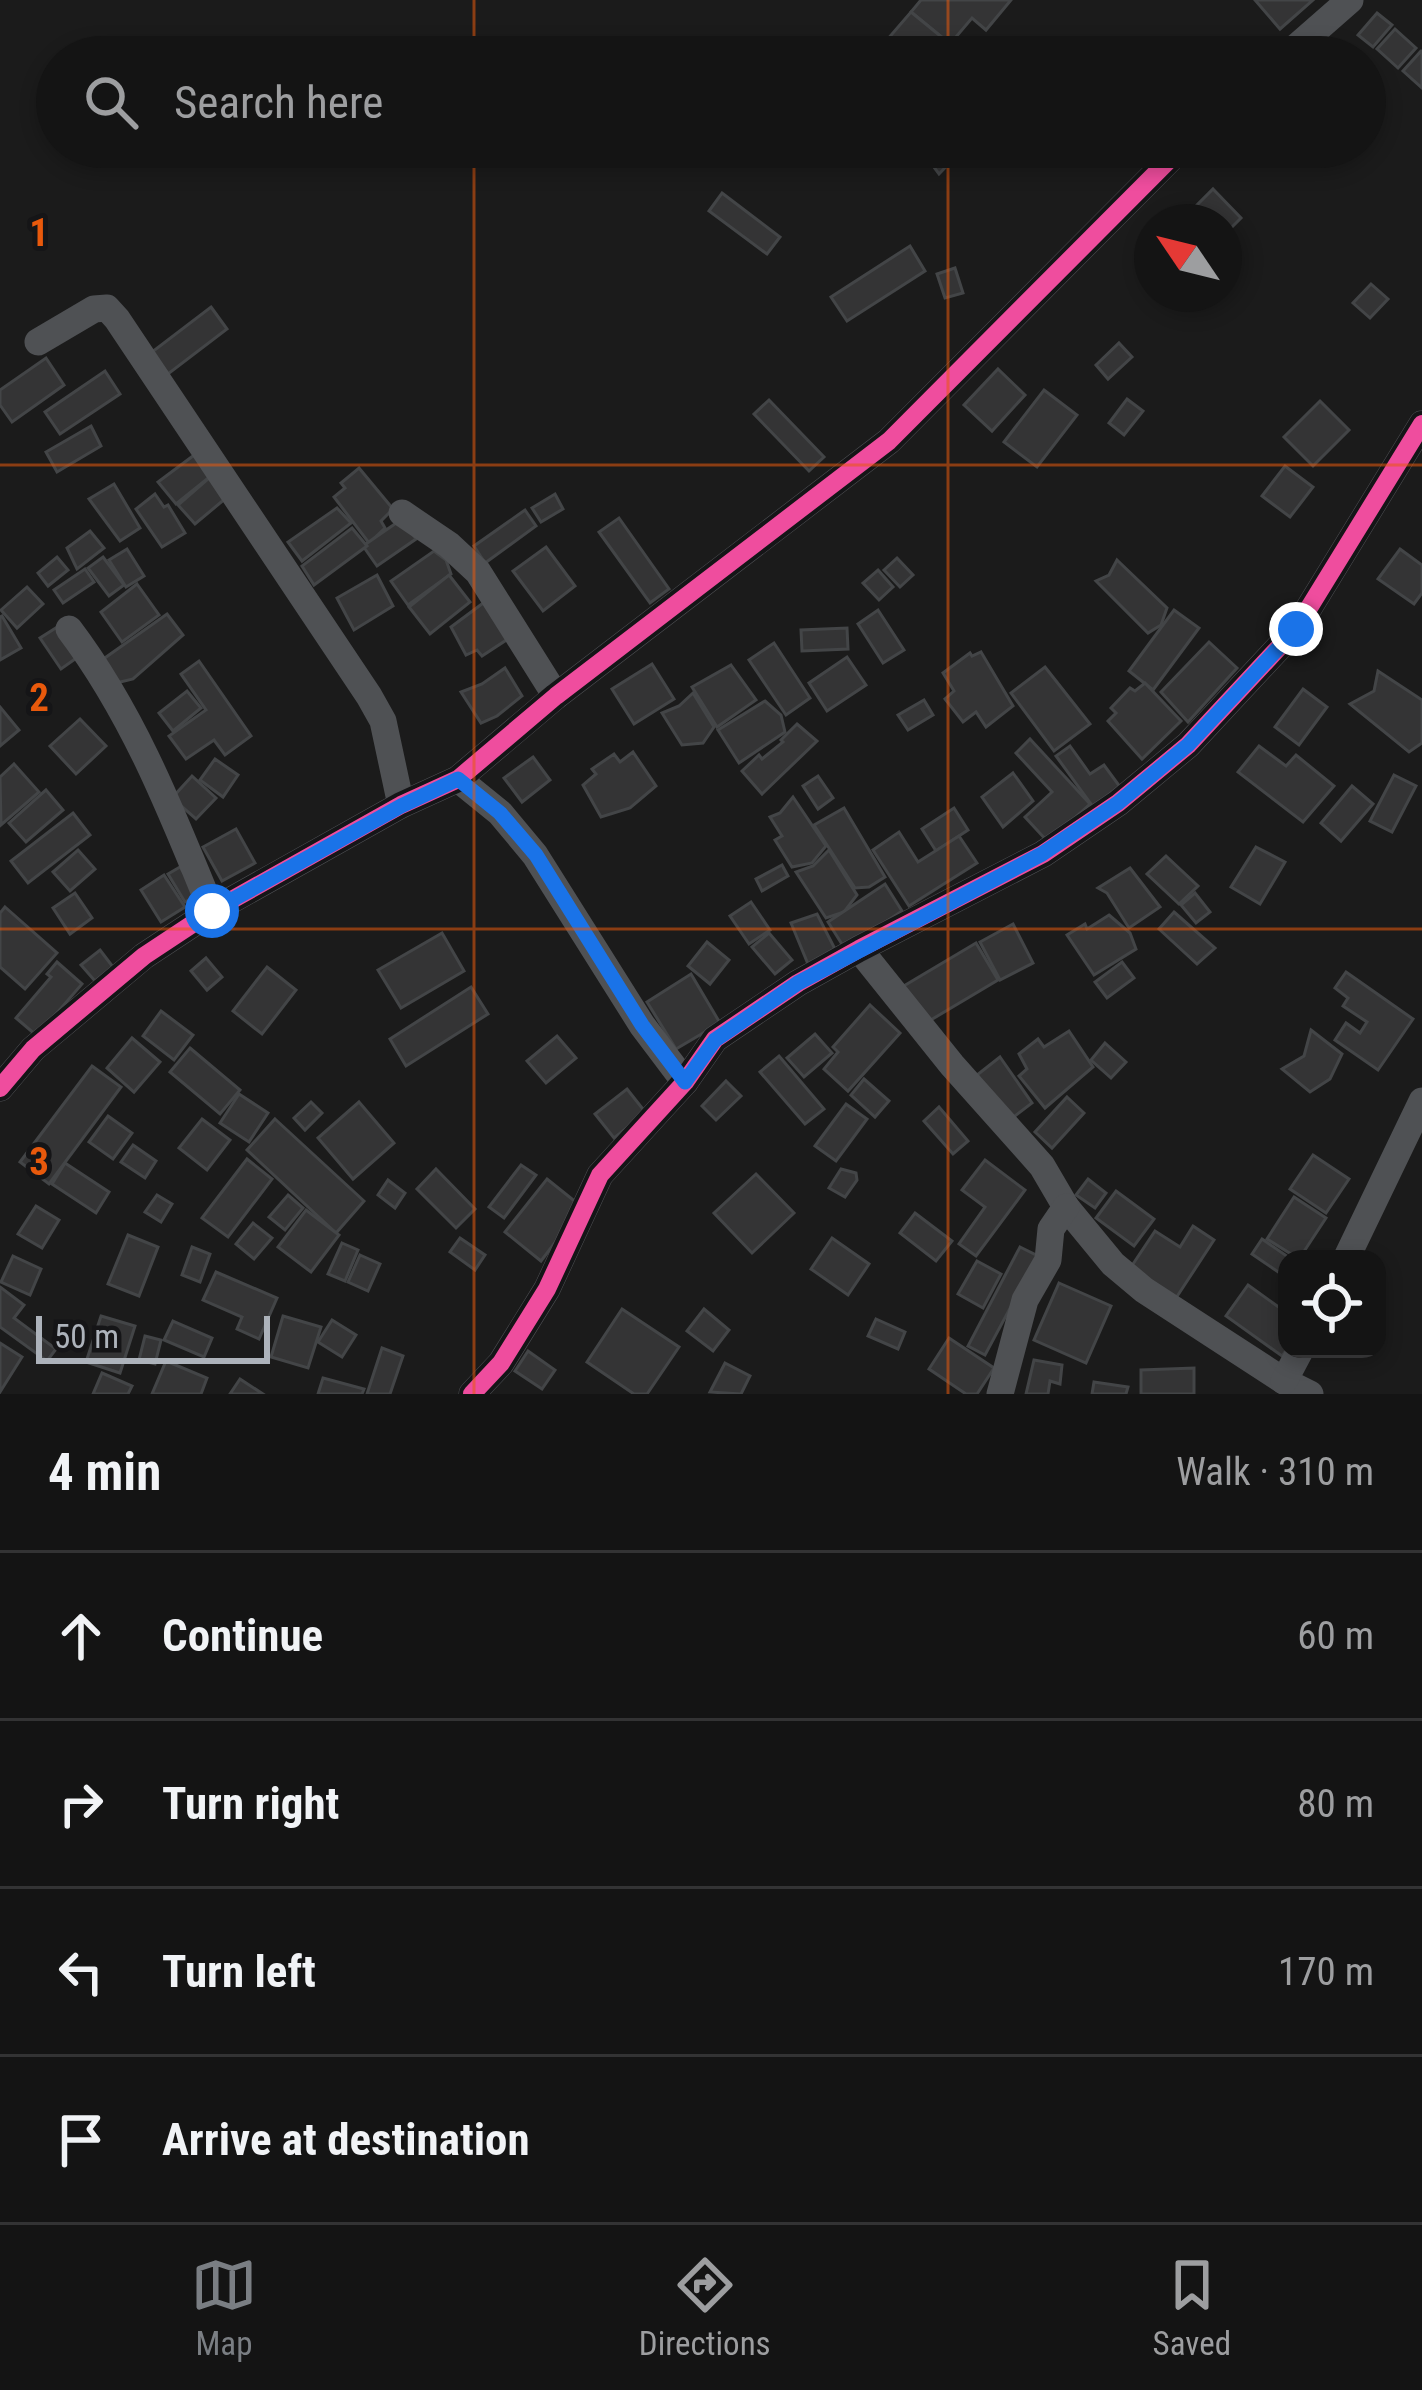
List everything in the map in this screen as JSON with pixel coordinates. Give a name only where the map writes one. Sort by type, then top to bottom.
[{"type":"street","points":[[1309,36],[1350,0]]},
{"type":"street","points":[[0,1088],[33,1049],[144,956],[212,911],[458,779],[556,695],[889,441],[1161,168]]},
{"type":"street","points":[[38,342],[94,309],[107,308],[117,319],[369,696],[383,721],[401,806]]},
{"type":"street","points":[[472,1394],[501,1364],[547,1289],[600,1175],[685,1082],[715,1040],[859,949],[1042,854],[1118,803],[1188,745],[1296,629],[1422,424]]},
{"type":"street","points":[[401,513],[449,545],[478,572],[556,695]]},
{"type":"street","points":[[69,629],[124,712],[163,791],[212,911]]},
{"type":"street","points":[[458,779],[500,813],[536,855],[642,1025],[685,1082]]},
{"type":"street","points":[[859,949],[952,1065],[1042,1166],[1066,1207],[1104,1255],[1268,1381],[1310,1394]]},
{"type":"street","points":[[1350,1250],[1422,1101]]},
{"type":"street","points":[[1000,1394],[1025,1300],[1048,1260],[1051,1229],[1066,1207]]},
{"type":"street","points":[[1268,1381],[1292,1358]]},
{"type":"building","points":[[921,0],[1011,0],[986,30],[972,18],[957,36],[940,36],[911,12]]},
{"type":"building","points":[[1255,0],[1313,0],[1280,29]]},
{"type":"building","points":[[911,12],[940,36],[890,36]]},
{"type":"building","points":[[1377,13],[1392,25],[1382,36],[1358,35]]},
{"type":"building","points":[[1395,29],[1416,48],[1398,68],[1386,57],[1386,39]]},
{"type":"building","points":[[1422,51],[1422,88],[1403,71]]},
{"type":"building","points":[[1213,189],[1227,204],[1198,204]]},
{"type":"building","points":[[722,193],[780,237],[767,254],[709,211]]},
{"type":"building","points":[[910,246],[925,271],[847,321],[831,297]]},
{"type":"building","points":[[955,268],[963,293],[945,298],[937,274]]},
{"type":"building","points":[[1371,284],[1388,299],[1370,318],[1353,303]]},
{"type":"building","points":[[211,307],[227,329],[168,374],[152,352]]},
{"type":"building","points":[[1119,343],[1132,357],[1108,379],[1096,365]]},
{"type":"building","points":[[46,358],[64,385],[12,422],[0,405],[0,390]]},
{"type":"building","points":[[998,369],[1025,395],[992,431],[964,405]]},
{"type":"building","points":[[105,371],[120,394],[60,434],[45,412]]},
{"type":"building","points":[[1044,390],[1077,415],[1037,467],[1004,442]]},
{"type":"building","points":[[1127,399],[1143,411],[1124,435],[1109,423]]},
{"type":"building","points":[[769,400],[824,457],[809,471],[754,414]]},
{"type":"building","points":[[1320,401],[1349,430],[1313,466],[1284,437]]},
{"type":"building","points":[[91,426],[101,446],[57,472],[46,452]]},
{"type":"building","points":[[197,453],[212,475],[176,504],[158,482]]},
{"type":"building","points":[[1285,466],[1313,487],[1290,517],[1262,496]]},
{"type":"building","points":[[359,468],[393,509],[381,521],[385,528],[369,543],[334,497],[345,488],[341,483]]},
{"type":"building","points":[[209,478],[226,498],[195,524],[178,505]]},
{"type":"building","points":[[114,484],[140,528],[120,541],[89,499]]},
{"type":"building","points":[[155,494],[185,533],[162,547],[136,509]]},
{"type":"building","points":[[555,494],[563,509],[541,522],[532,508]]},
{"type":"building","points":[[337,508],[351,523],[302,561],[288,542]]},
{"type":"building","points":[[525,510],[536,526],[485,563],[474,546]]},
{"type":"building","points":[[619,518],[669,589],[650,603],[599,532]]},
{"type":"building","points":[[402,519],[416,539],[377,566],[363,546]]},
{"type":"building","points":[[352,528],[367,546],[314,585],[302,566]]},
{"type":"building","points":[[90,531],[104,548],[77,569],[67,548]]},
{"type":"building","points":[[546,547],[575,586],[543,611],[513,571]]},
{"type":"building","points":[[127,549],[144,576],[126,587],[109,560]]},
{"type":"building","points":[[1400,549],[1422,565],[1422,593],[1414,604],[1378,579]]},
{"type":"building","points":[[434,551],[446,560],[451,574],[408,605],[391,581]]},
{"type":"building","points":[[57,557],[68,570],[48,586],[38,573]]},
{"type":"building","points":[[103,557],[124,585],[109,596],[88,568]]},
{"type":"building","points":[[897,558],[913,575],[900,587],[884,570]]},
{"type":"building","points":[[1117,560],[1167,608],[1161,625],[1148,633],[1096,581],[1109,575]]},
{"type":"building","points":[[85,569],[94,582],[63,603],[54,590]]},
{"type":"building","points":[[878,570],[893,587],[879,600],[863,583]]},
{"type":"building","points":[[377,575],[393,606],[354,630],[337,598]]},
{"type":"building","points":[[449,575],[470,602],[430,634],[409,607]]},
{"type":"building","points":[[137,584],[159,615],[122,642],[101,612]]},
{"type":"building","points":[[27,587],[43,604],[17,628],[1,610]]},
{"type":"building","points":[[486,601],[511,637],[482,656],[477,650],[466,655],[451,627]]},
{"type":"building","points":[[878,610],[904,650],[883,663],[858,624]]},
{"type":"building","points":[[1174,610],[1199,628],[1153,690],[1129,671]]},
{"type":"building","points":[[167,614],[183,635],[133,679],[116,683],[102,660]]},
{"type":"building","points":[[0,617],[21,648],[0,660]]},
{"type":"building","points":[[62,624],[82,654],[61,669],[40,638]]},
{"type":"building","points":[[847,628],[848,649],[802,651],[801,630]]},
{"type":"building","points":[[1209,642],[1237,668],[1188,722],[1161,692]]},
{"type":"building","points":[[774,643],[810,698],[786,715],[749,660]]},
{"type":"building","points":[[981,652],[1013,706],[986,727],[976,712],[963,722],[945,699],[954,691],[943,673],[970,653]]},
{"type":"building","points":[[847,657],[866,685],[827,711],[809,683]]},
{"type":"building","points":[[199,661],[251,736],[225,755],[214,740],[186,759],[169,736],[206,710],[181,674]]},
{"type":"building","points":[[652,664],[674,699],[634,724],[612,689]]},
{"type":"building","points":[[731,665],[756,700],[717,727],[692,687]]},
{"type":"building","points":[[1045,667],[1090,724],[1054,751],[1011,693]]},
{"type":"building","points":[[505,668],[522,696],[481,723],[461,692]]},
{"type":"building","points":[[1378,671],[1422,700],[1422,743],[1409,752],[1350,704],[1374,691]]},
{"type":"building","points":[[1145,683],[1181,721],[1142,759],[1108,721],[1116,713],[1111,708],[1130,688],[1135,691]]},
{"type":"building","points":[[1303,689],[1327,707],[1299,745],[1275,727]]},
{"type":"building","points":[[187,691],[201,708],[173,731],[159,713]]},
{"type":"building","points":[[693,693],[714,727],[703,743],[682,745],[662,713]]},
{"type":"building","points":[[924,700],[933,715],[908,730],[898,715]]},
{"type":"building","points":[[765,701],[781,715],[785,732],[739,763],[718,730]]},
{"type":"building","points":[[0,707],[19,730],[0,746]]},
{"type":"building","points":[[80,719],[106,746],[76,774],[50,746]]},
{"type":"building","points":[[797,724],[817,741],[762,794],[742,771],[783,742]]},
{"type":"building","points":[[1030,739],[1090,804],[1048,842],[1025,817],[1052,792],[1016,753]]},
{"type":"building","points":[[1070,746],[1090,774],[1104,765],[1123,791],[1096,811],[1056,756]]},
{"type":"building","points":[[1259,746],[1286,766],[1296,755],[1334,786],[1303,822],[1238,772]]},
{"type":"building","points":[[633,752],[656,786],[630,808],[601,817],[583,785],[596,774],[592,769],[614,754],[620,762]]},
{"type":"building","points":[[533,757],[550,780],[522,802],[504,778]]},
{"type":"building","points":[[215,759],[238,775],[223,797],[200,780]]},
{"type":"building","points":[[14,764],[39,792],[1,825],[0,777]]},
{"type":"building","points":[[1013,773],[1033,801],[1003,827],[982,797]]},
{"type":"building","points":[[1394,775],[1416,786],[1392,832],[1370,821]]},
{"type":"building","points":[[192,776],[216,798],[196,819],[172,798]]},
{"type":"building","points":[[818,776],[833,798],[818,809],[803,786]]},
{"type":"building","points":[[1352,786],[1373,804],[1341,841],[1321,823]]},
{"type":"building","points":[[46,790],[63,810],[26,842],[9,823]]},
{"type":"building","points":[[793,797],[826,846],[812,863],[792,867],[775,840],[782,836],[770,817]]},
{"type":"building","points":[[844,808],[885,877],[869,887],[855,888],[814,825]]},
{"type":"building","points":[[954,808],[968,830],[936,851],[922,829]]},
{"type":"building","points":[[73,813],[90,835],[28,883],[11,861]]},
{"type":"building","points":[[236,829],[255,863],[222,881],[203,847]]},
{"type":"building","points":[[899,832],[918,862],[959,836],[977,863],[909,906],[873,850]]},
{"type":"building","points":[[1256,847],[1285,862],[1260,904],[1231,887]]},
{"type":"building","points":[[78,850],[95,869],[70,891],[53,872]]},
{"type":"building","points":[[829,850],[857,895],[844,912],[826,918],[796,872],[813,866]]},
{"type":"building","points":[[1166,856],[1198,886],[1179,904],[1147,874]]},
{"type":"building","points":[[782,865],[788,876],[762,891],[756,879]]},
{"type":"building","points":[[180,867],[198,895],[185,902],[168,874]]},
{"type":"building","points":[[1130,868],[1160,907],[1129,928],[1107,893],[1098,888]]},
{"type":"building","points":[[164,875],[185,907],[161,922],[141,890]]},
{"type":"building","points":[[885,884],[902,911],[845,949],[828,922]]},
{"type":"building","points":[[75,893],[92,918],[70,934],[53,908]]},
{"type":"building","points":[[1195,893],[1210,912],[1196,923],[1181,905]]},
{"type":"building","points":[[751,902],[770,930],[749,944],[730,916]]},
{"type":"building","points":[[5,907],[57,953],[25,989],[0,967],[0,913]]},
{"type":"building","points":[[1174,912],[1215,948],[1197,964],[1159,929]]},
{"type":"building","points":[[817,914],[836,951],[808,964],[791,923]]},
{"type":"building","points":[[1109,915],[1130,933],[1136,949],[1094,975],[1067,935]]},
{"type":"building","points":[[1013,924],[1033,963],[1000,980],[980,942]]},
{"type":"building","points":[[442,933],[464,971],[401,1008],[378,970]]},
{"type":"building","points":[[769,933],[792,960],[775,974],[752,947]]},
{"type":"building","points":[[707,942],[729,960],[710,984],[688,966]]},
{"type":"building","points":[[976,943],[998,980],[919,1027],[897,990]]},
{"type":"building","points":[[100,950],[113,967],[95,981],[81,965]]},
{"type":"building","points":[[206,958],[222,977],[207,990],[191,971]]},
{"type":"building","points":[[57,962],[82,984],[37,1036],[16,1018],[51,977],[47,974]]},
{"type":"building","points":[[1122,962],[1134,978],[1107,998],[1095,982]]},
{"type":"building","points":[[267,967],[296,990],[262,1034],[233,1011]]},
{"type":"building","points":[[1346,972],[1413,1019],[1378,1070],[1335,1040],[1346,1023],[1360,1033],[1367,1022],[1343,1006],[1348,998],[1335,988]]},
{"type":"building","points":[[691,974],[720,1023],[676,1049],[647,1002]]},
{"type":"building","points":[[471,987],[488,1014],[406,1066],[390,1039]]},
{"type":"building","points":[[870,1005],[900,1033],[848,1091],[824,1069],[838,1052],[833,1047]]},
{"type":"building","points":[[161,1011],[193,1035],[174,1060],[143,1036]]},
{"type":"building","points":[[1311,1030],[1342,1054],[1330,1079],[1310,1092],[1282,1069],[1304,1056]]},
{"type":"building","points":[[1069,1031],[1093,1067],[1045,1108],[1019,1076],[1027,1069],[1019,1054],[1038,1039],[1044,1047]]},
{"type":"building","points":[[815,1034],[832,1053],[804,1077],[787,1058]]},
{"type":"building","points":[[557,1036],[576,1058],[546,1083],[527,1061]]},
{"type":"building","points":[[132,1038],[160,1062],[134,1092],[107,1068]]},
{"type":"building","points":[[1105,1043],[1126,1062],[1111,1078],[1091,1060]]},
{"type":"building","points":[[190,1048],[240,1090],[220,1114],[170,1072]]},
{"type":"building","points":[[779,1056],[824,1109],[805,1124],[760,1072]]},
{"type":"building","points":[[1000,1057],[1032,1103],[1011,1119],[977,1075]]},
{"type":"building","points":[[92,1066],[121,1087],[49,1184],[20,1162]]},
{"type":"building","points":[[864,1079],[889,1101],[875,1117],[851,1095]]},
{"type":"building","points":[[726,1081],[741,1096],[716,1120],[702,1106]]},
{"type":"building","points":[[627,1089],[646,1113],[614,1138],[595,1114]]},
{"type":"building","points":[[239,1094],[268,1113],[249,1142],[220,1123]]},
{"type":"building","points":[[1067,1097],[1084,1113],[1052,1148],[1035,1132]]},
{"type":"building","points":[[311,1102],[322,1113],[305,1130],[294,1118]]},
{"type":"building","points":[[359,1102],[394,1143],[353,1179],[318,1138]]},
{"type":"building","points":[[846,1104],[867,1119],[836,1161],[815,1146]]},
{"type":"building","points":[[939,1107],[968,1141],[953,1154],[924,1121]]},
{"type":"building","points":[[108,1116],[132,1133],[113,1159],[89,1142]]},
{"type":"building","points":[[202,1119],[230,1140],[207,1170],[179,1148]]},
{"type":"building","points":[[275,1119],[364,1201],[336,1233],[247,1150]]},
{"type":"building","points":[[133,1145],[156,1161],[145,1178],[121,1162]]},
{"type":"building","points":[[1313,1155],[1349,1179],[1326,1213],[1290,1189]]},
{"type":"building","points":[[247,1159],[272,1179],[228,1237],[202,1218]]},
{"type":"building","points":[[985,1160],[1025,1190],[976,1256],[959,1244],[985,1207],[962,1190]]},
{"type":"building","points":[[65,1163],[109,1192],[96,1213],[52,1184]]},
{"type":"building","points":[[521,1165],[536,1175],[504,1218],[489,1207]]},
{"type":"building","points":[[436,1169],[475,1209],[456,1228],[417,1189]]},
{"type":"building","points":[[841,1169],[856,1173],[857,1180],[845,1197],[829,1188]]},
{"type":"building","points":[[756,1174],[794,1213],[752,1253],[714,1213]]},
{"type":"building","points":[[547,1179],[582,1207],[541,1261],[505,1232]]},
{"type":"building","points":[[1088,1179],[1106,1193],[1095,1208],[1076,1195]]},
{"type":"building","points":[[388,1180],[405,1193],[395,1208],[378,1195]]},
{"type":"building","points":[[1116,1191],[1154,1219],[1134,1246],[1096,1218]]},
{"type":"building","points":[[157,1195],[172,1204],[161,1222],[145,1212]]},
{"type":"building","points":[[288,1195],[303,1208],[285,1230],[269,1217]]},
{"type":"building","points":[[1294,1197],[1326,1218],[1305,1250],[1285,1250],[1267,1239]]},
{"type":"building","points":[[36,1206],[59,1220],[42,1248],[18,1234]]},
{"type":"building","points":[[306,1210],[339,1235],[311,1272],[278,1247]]},
{"type":"building","points":[[915,1213],[952,1241],[936,1261],[900,1233]]},
{"type":"building","points":[[253,1223],[272,1238],[254,1259],[236,1244]]},
{"type":"building","points":[[1193,1226],[1214,1240],[1176,1298],[1131,1267],[1155,1231],[1180,1247]]},
{"type":"building","points":[[128,1235],[158,1247],[139,1296],[108,1284]]},
{"type":"building","points":[[460,1238],[485,1255],[475,1270],[450,1252]]},
{"type":"building","points":[[832,1238],[869,1264],[848,1295],[811,1269]]},
{"type":"building","points":[[1262,1239],[1278,1250],[1278,1272],[1252,1254]]},
{"type":"building","points":[[342,1243],[358,1250],[345,1281],[328,1274]]},
{"type":"building","points":[[192,1247],[210,1254],[200,1282],[182,1275]]},
{"type":"building","points":[[1020,1247],[1038,1256],[985,1355],[968,1346]]},
{"type":"building","points":[[360,1255],[380,1264],[368,1291],[348,1282]]},
{"type":"building","points":[[13,1256],[41,1269],[30,1295],[1,1282]]},
{"type":"building","points":[[977,1261],[1001,1274],[983,1308],[958,1294]]},
{"type":"building","points":[[216,1272],[277,1298],[259,1339],[237,1329],[242,1317],[203,1300]]},
{"type":"building","points":[[1059,1283],[1111,1306],[1086,1363],[1034,1340]]},
{"type":"building","points":[[1248,1285],[1278,1307],[1278,1353],[1226,1316]]},
{"type":"building","points":[[0,1287],[24,1305],[14,1318],[56,1349],[47,1361],[0,1327]]},
{"type":"building","points":[[622,1309],[679,1347],[647,1394],[634,1394],[587,1362]]},
{"type":"building","points":[[704,1309],[729,1330],[713,1351],[687,1331]]},
{"type":"building","points":[[101,1316],[135,1326],[120,1373],[86,1362]]},
{"type":"building","points":[[283,1316],[321,1327],[308,1368],[271,1357]]},
{"type":"building","points":[[876,1319],[905,1332],[898,1349],[868,1336]]},
{"type":"building","points":[[332,1320],[356,1335],[342,1357],[318,1342]]},
{"type":"building","points":[[173,1321],[212,1338],[204,1357],[164,1340]]},
{"type":"building","points":[[145,1336],[161,1340],[155,1364],[139,1360]]},
{"type":"building","points":[[949,1338],[994,1368],[977,1394],[966,1394],[929,1369]]},
{"type":"building","points":[[0,1343],[22,1357],[0,1392]]},
{"type":"building","points":[[382,1348],[403,1356],[390,1394],[367,1394]]},
{"type":"building","points":[[528,1351],[555,1370],[542,1389],[515,1371]]},
{"type":"building","points":[[1034,1360],[1062,1365],[1060,1384],[1050,1381],[1048,1394],[1026,1394]]},
{"type":"building","points":[[166,1361],[207,1378],[201,1394],[152,1394]]},
{"type":"building","points":[[725,1363],[750,1376],[741,1394],[710,1392]]},
{"type":"building","points":[[1194,1368],[1194,1394],[1141,1394],[1141,1370]]},
{"type":"building","points":[[102,1373],[132,1386],[128,1394],[93,1394]]},
{"type":"building","points":[[323,1378],[364,1389],[362,1394],[318,1394]]},
{"type":"building","points":[[240,1379],[263,1394],[230,1394]]},
{"type":"building","points":[[1094,1382],[1128,1387],[1126,1394],[1092,1394]]},
{"type":"cycle path","points":[[0,1088],[33,1049],[144,956],[212,911],[401,805],[458,779],[556,696],[889,441],[1161,168]]},
{"type":"cycle path","points":[[472,1394],[501,1363],[547,1289],[600,1175],[685,1082],[715,1039],[798,983],[1043,854],[1118,803],[1188,745],[1296,629],[1422,424]]},
{"type":"route","points":[[212,911],[458,779],[500,813],[536,855],[642,1025],[685,1082],[715,1040],[798,983],[1042,854],[1118,803],[1188,745],[1296,629]]}]
